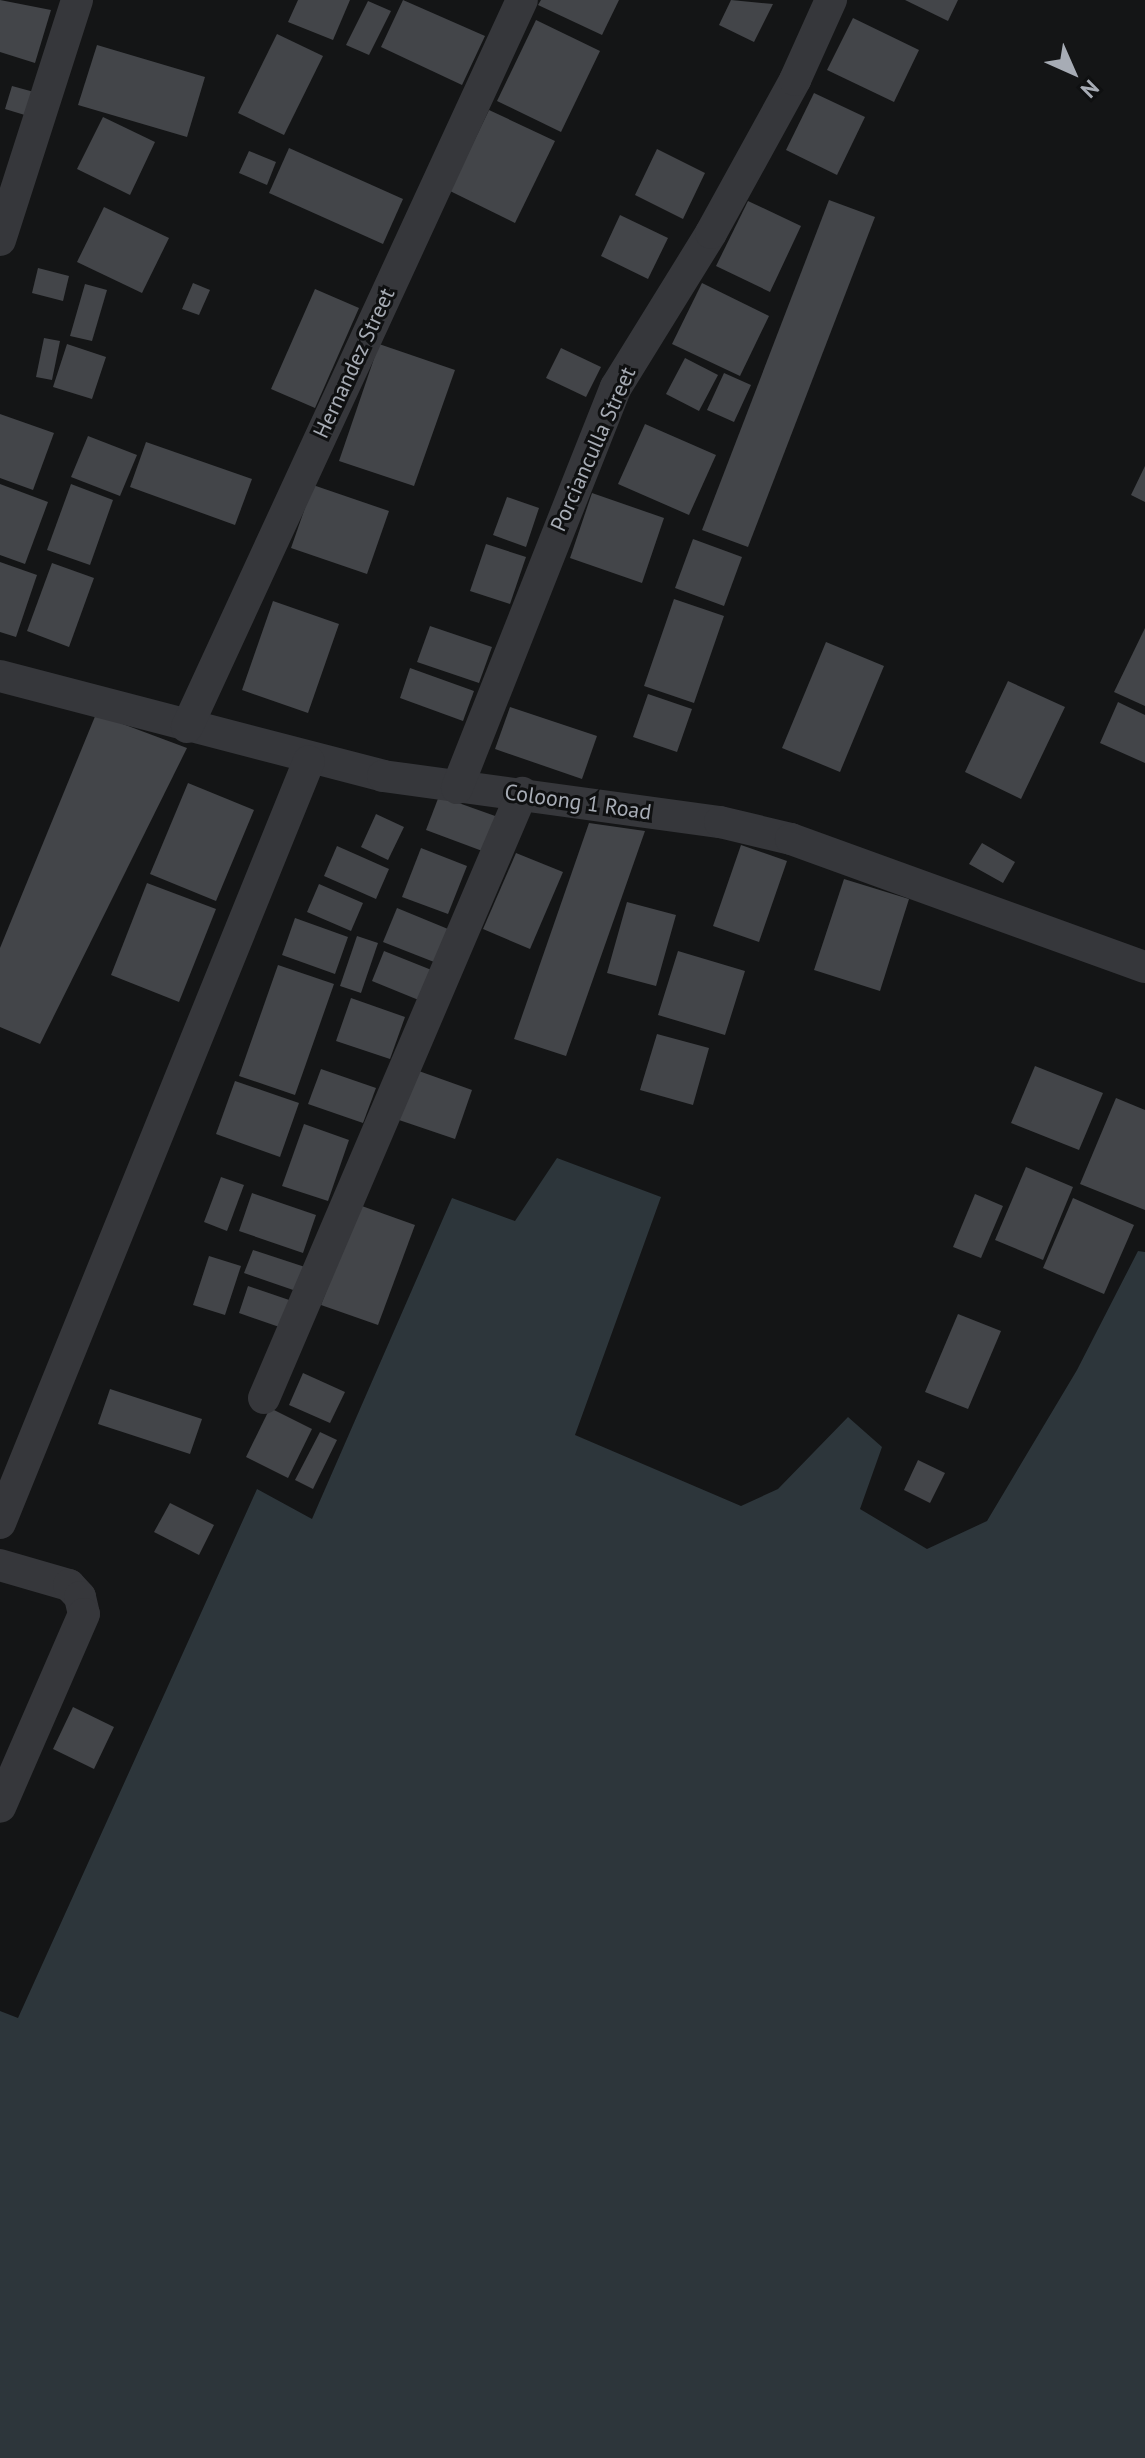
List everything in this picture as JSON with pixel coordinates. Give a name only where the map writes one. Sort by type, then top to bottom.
[{"type":"street","points":[[0,240],[77,0]]},
{"type":"street","name":"Hernandez Street","points":[[187,727],[522,0]]},
{"type":"street","name":"Porcianculla Street","points":[[457,788],[616,387],[711,233],[795,80],[831,0]]},
{"type":"street","name":"Coloong 1 Road","points":[[0,676],[309,761],[457,788],[522,793],[720,822],[791,839],[1145,967]]},
{"type":"street","points":[[0,1523],[309,761]]},
{"type":"street","points":[[264,1398],[522,793]]},
{"type":"street","points":[[0,1565],[69,1585],[80,1597],[84,1614],[0,1807]]},
{"type":"shaded area","points":[[557,1158],[661,1197],[575,1435],[741,1506],[778,1489],[848,1417],[882,1447],[860,1509],[927,1549],[987,1521],[1077,1370],[1138,1251],[1145,1252],[1145,2458],[0,2458],[0,2011],[18,2018],[257,1489],[312,1519],[452,1198],[515,1221]]},
{"type":"building","points":[[0,0],[51,10],[35,63],[0,52]]},
{"type":"building","points":[[298,0],[350,0],[333,40],[288,22]]},
{"type":"building","points":[[403,0],[485,36],[462,85],[381,47]]},
{"type":"building","points":[[541,0],[619,0],[602,35],[538,5]]},
{"type":"building","points":[[731,0],[773,4],[754,42],[719,25]]},
{"type":"building","points":[[905,0],[958,0],[948,21]]},
{"type":"building","points":[[368,1],[391,11],[369,55],[346,45]]},
{"type":"building","points":[[853,18],[919,50],[894,102],[827,70]]},
{"type":"building","points":[[536,20],[600,51],[561,132],[497,101]]},
{"type":"building","points":[[277,34],[323,56],[284,135],[238,113]]},
{"type":"building","points":[[97,45],[205,77],[187,137],[78,105]]},
{"type":"building","points":[[12,86],[45,95],[38,119],[5,109]]},
{"type":"building","points":[[814,93],[865,117],[837,175],[786,150]]},
{"type":"building","points":[[489,110],[555,141],[515,223],[450,191]]},
{"type":"building","points":[[103,117],[155,142],[130,195],[77,169]]},
{"type":"building","points":[[289,148],[403,199],[383,244],[269,193]]},
{"type":"building","points":[[657,149],[705,173],[683,219],[635,195]]},
{"type":"building","points":[[249,151],[276,162],[267,185],[239,173]]},
{"type":"building","points":[[829,200],[875,217],[748,547],[702,530]]},
{"type":"building","points":[[748,201],[801,226],[770,292],[716,266]]},
{"type":"building","points":[[104,207],[169,238],[142,293],[77,262]]},
{"type":"building","points":[[620,215],[668,238],[648,279],[601,256]]},
{"type":"building","points":[[38,268],[69,276],[63,301],[32,293]]},
{"type":"building","points":[[193,283],[210,290],[199,315],[182,309]]},
{"type":"building","points":[[702,283],[769,316],[740,376],[672,344]]},
{"type":"building","points":[[85,284],[107,290],[92,341],[70,336]]},
{"type":"building","points":[[315,289],[359,308],[315,408],[271,389]]},
{"type":"building","points":[[44,338],[60,341],[52,380],[36,377]]},
{"type":"building","points":[[67,344],[106,357],[92,399],[53,387]]},
{"type":"building","points":[[379,344],[455,370],[414,486],[339,461]]},
{"type":"building","points":[[561,348],[601,367],[586,397],[546,378]]},
{"type":"building","points":[[685,358],[718,375],[699,411],[666,394]]},
{"type":"building","points":[[724,373],[751,385],[734,422],[707,410]]},
{"type":"building","points":[[0,414],[54,433],[33,490],[0,478]]},
{"type":"building","points":[[645,424],[716,455],[689,515],[618,484]]},
{"type":"building","points":[[88,436],[137,455],[120,496],[71,477]]},
{"type":"building","points":[[146,442],[252,479],[235,525],[130,487]]},
{"type":"building","points":[[1145,466],[1145,502],[1131,495]]},
{"type":"building","points":[[0,484],[48,502],[25,564],[0,555]]},
{"type":"building","points":[[71,484],[113,500],[90,565],[47,550]]},
{"type":"building","points":[[313,485],[389,511],[367,574],[291,548]]},
{"type":"building","points":[[592,493],[664,518],[642,583],[570,558]]},
{"type":"building","points":[[507,497],[539,508],[526,547],[493,535]]},
{"type":"building","points":[[693,539],[742,557],[724,606],[675,588]]},
{"type":"building","points":[[486,544],[526,557],[510,604],[470,591]]},
{"type":"building","points":[[0,562],[37,575],[16,637],[0,632]]},
{"type":"building","points":[[52,563],[94,578],[69,647],[27,631]]},
{"type":"building","points":[[674,599],[724,616],[694,703],[644,686]]},
{"type":"building","points":[[273,601],[339,624],[308,713],[242,690]]},
{"type":"building","points":[[430,626],[492,647],[479,683],[417,662]]},
{"type":"building","points":[[1145,628],[1145,706],[1114,692]]},
{"type":"building","points":[[826,642],[884,666],[840,772],[782,748]]},
{"type":"building","points":[[410,668],[474,691],[463,721],[400,698]]},
{"type":"building","points":[[1008,681],[1065,707],[1021,799],[965,772]]},
{"type":"building","points":[[648,694],[692,709],[677,752],[633,737]]},
{"type":"building","points":[[1118,702],[1145,715],[1145,763],[1100,743]]},
{"type":"building","points":[[510,707],[597,736],[582,779],[495,749]]},
{"type":"building","points":[[96,714],[187,748],[40,1044],[0,1027],[0,948]]},
{"type":"building","points":[[188,783],[254,810],[216,901],[150,874]]},
{"type":"building","points":[[439,796],[498,817],[485,852],[426,830]]},
{"type":"building","points":[[376,814],[404,827],[388,860],[361,847]]},
{"type":"building","points":[[589,823],[645,831],[566,1056],[514,1039]]},
{"type":"building","points":[[982,843],[1015,862],[1003,883],[969,864]]},
{"type":"building","points":[[741,845],[787,861],[759,942],[713,926]]},
{"type":"building","points":[[337,846],[389,869],[376,899],[324,876]]},
{"type":"building","points":[[421,848],[467,866],[448,914],[402,897]]},
{"type":"building","points":[[516,853],[563,872],[530,949],[483,929]]},
{"type":"building","points":[[844,879],[909,899],[880,991],[814,970]]},
{"type":"building","points":[[147,883],[216,909],[179,1002],[111,975]]},
{"type":"building","points":[[319,884],[363,903],[351,931],[307,912]]},
{"type":"building","points":[[627,902],[676,915],[656,986],[607,973]]},
{"type":"building","points":[[397,908],[448,929],[434,962],[383,942]]},
{"type":"building","points":[[295,918],[348,937],[335,974],[282,955]]},
{"type":"building","points":[[357,936],[378,943],[361,993],[340,986]]},
{"type":"building","points":[[384,951],[434,971],[421,1001],[372,981]]},
{"type":"building","points":[[678,951],[745,971],[725,1035],[658,1015]]},
{"type":"building","points":[[278,965],[334,984],[295,1095],[239,1076]]},
{"type":"building","points":[[351,998],[405,1017],[390,1059],[336,1041]]},
{"type":"building","points":[[657,1034],[709,1048],[693,1105],[640,1090]]},
{"type":"building","points":[[1035,1066],[1103,1093],[1079,1150],[1011,1123]]},
{"type":"building","points":[[321,1069],[376,1088],[363,1123],[308,1104]]},
{"type":"building","points":[[416,1070],[472,1090],[455,1139],[399,1120]]},
{"type":"building","points":[[235,1081],[299,1103],[280,1157],[216,1134]]},
{"type":"building","points":[[1116,1098],[1145,1110],[1145,1210],[1080,1184]]},
{"type":"building","points":[[304,1124],[349,1140],[328,1201],[282,1186]]},
{"type":"building","points":[[1026,1167],[1073,1187],[1043,1260],[995,1240]]},
{"type":"building","points":[[221,1177],[244,1185],[227,1231],[204,1222]]},
{"type":"building","points":[[252,1193],[316,1215],[303,1253],[239,1231]]},
{"type":"building","points":[[975,1194],[1003,1206],[981,1258],[953,1247]]},
{"type":"building","points":[[1073,1198],[1134,1225],[1104,1294],[1043,1268]]},
{"type":"building","points":[[359,1205],[415,1225],[378,1325],[321,1305]]},
{"type":"building","points":[[253,1250],[308,1268],[299,1292],[244,1273]]},
{"type":"building","points":[[209,1256],[241,1266],[225,1315],[193,1305]]},
{"type":"building","points":[[248,1286],[298,1303],[288,1330],[239,1313]]},
{"type":"building","points":[[958,1314],[1001,1331],[968,1409],[925,1392]]},
{"type":"building","points":[[303,1373],[345,1392],[330,1423],[289,1405]]},
{"type":"building","points":[[110,1389],[202,1419],[190,1454],[98,1424]]},
{"type":"building","points":[[270,1408],[312,1429],[288,1478],[246,1457]]},
{"type":"building","points":[[320,1432],[337,1440],[313,1489],[295,1480]]},
{"type":"building","points":[[918,1460],[945,1473],[930,1503],[904,1490]]},
{"type":"building","points":[[170,1503],[214,1525],[199,1555],[154,1532]]},
{"type":"building","points":[[73,1707],[114,1727],[94,1769],[53,1749]]}]
